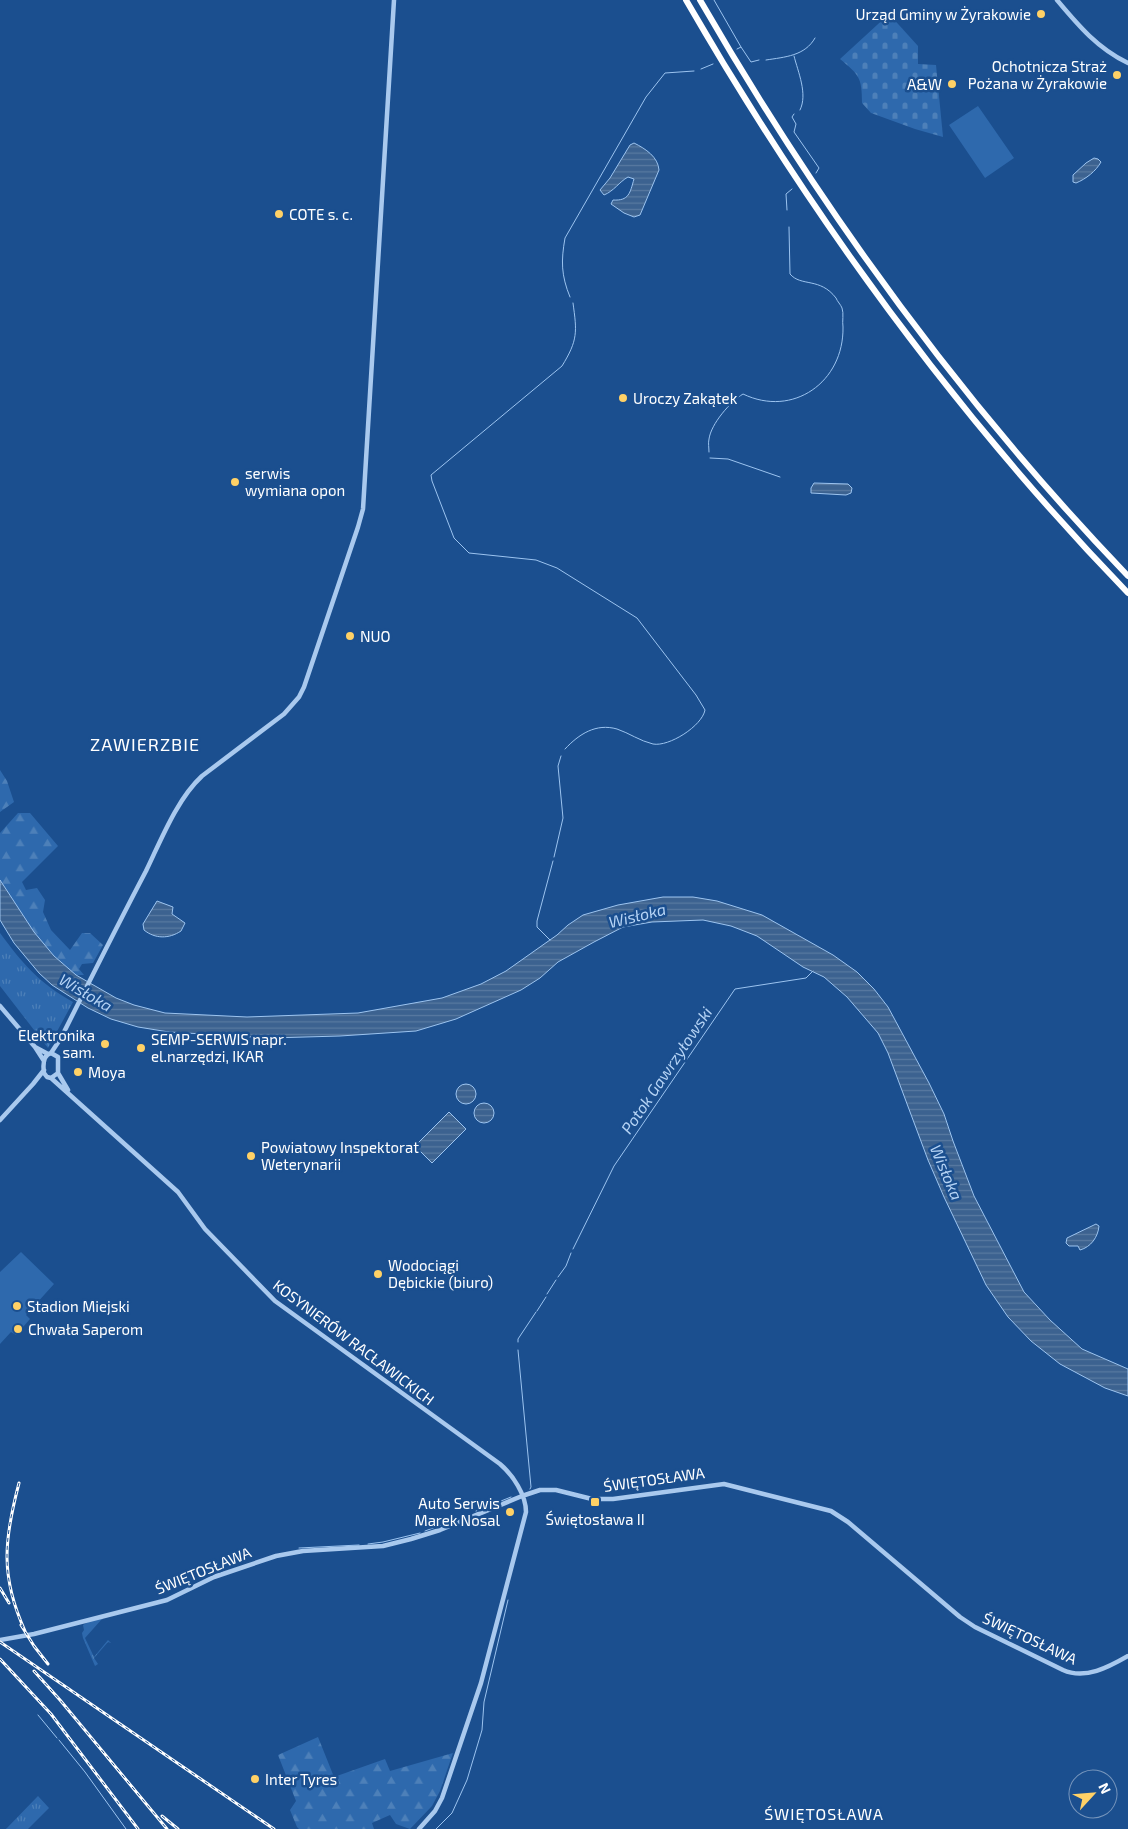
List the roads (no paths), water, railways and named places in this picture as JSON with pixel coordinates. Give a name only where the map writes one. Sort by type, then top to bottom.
[{"type":"highway","points":[[686,0],[766,133],[871,288],[960,404],[1034,493],[1128,593]]},
{"type":"highway","points":[[700,0],[766,111],[833,213],[889,293],[970,398],[1038,480],[1128,576]]},
{"type":"street","points":[[44,1061],[61,1038],[174,816],[194,783],[284,714],[299,697],[304,688],[360,522],[363,508],[374,355],[394,0]]},
{"type":"street","points":[[1057,0],[1096,43],[1111,55],[1128,63]]},
{"type":"street","points":[[0,1006],[35,1047],[44,1061],[44,1070],[49,1077]]},
{"type":"street","points":[[33,1084],[56,1076],[58,1073],[61,1038]]},
{"type":"street","points":[[35,1047],[58,1057]]},
{"type":"street","points":[[0,1120],[44,1070]]},
{"type":"street","name":"KOSYNIERÓW RACŁAWICKICH","points":[[58,1073],[71,1096]]},
{"type":"street","name":"KOSYNIERÓW RACŁAWICKICH","points":[[49,1077],[178,1192],[206,1229],[264,1292],[500,1464],[509,1473],[522,1496]]},
{"type":"street","name":"ŚWIĘTOSŁAWA","points":[[0,1640],[34,1634],[167,1600],[214,1577],[276,1556],[303,1551],[383,1546],[411,1539],[449,1527],[536,1491],[551,1489],[592,1499],[619,1499],[724,1484],[831,1511],[848,1522],[960,1617],[975,1627],[1063,1670],[1077,1674],[1087,1673],[1101,1669],[1128,1656]]},
{"type":"street","points":[[419,1829],[435,1811],[442,1798],[482,1683],[526,1514],[522,1496]]},
{"type":"water","points":[[634,143],[651,154],[659,170],[640,215],[634,217],[611,204],[613,200],[622,199],[628,195],[634,179],[628,177],[604,195],[600,190],[610,178],[630,145]]},
{"type":"water","points":[[1094,158],[1101,162],[1096,169],[1076,183],[1073,182],[1073,175]]},
{"type":"water","points":[[814,483],[848,484],[852,488],[851,493],[846,495],[811,493]]},
{"type":"water","name":"Wisłoka","points":[[0,880],[34,932],[54,956],[76,975],[116,998],[165,1013],[247,1017],[358,1013],[442,998],[481,984],[506,971],[583,915],[618,905],[663,897],[693,897],[717,901],[762,915],[833,955],[857,972],[888,1007],[944,1114],[974,1196],[1024,1292],[1050,1320],[1082,1349],[1128,1369],[1128,1396],[1105,1388],[1060,1364],[1031,1341],[1008,1317],[986,1285],[944,1197],[928,1160],[888,1053],[878,1033],[847,997],[824,977],[803,967],[757,936],[731,926],[703,920],[652,922],[623,927],[558,962],[540,978],[521,990],[456,1019],[416,1031],[270,1038],[169,1032],[138,1027],[111,1019],[88,1008],[52,985],[39,973],[14,943],[0,920]]},
{"type":"water","points":[[157,901],[173,907],[172,914],[185,923],[181,931],[167,937],[162,937],[144,930],[143,924]]},
{"type":"water","points":[[462,1084],[470,1084],[476,1090],[476,1098],[470,1104],[462,1104],[456,1098],[456,1090]]},
{"type":"water","points":[[484,1103],[491,1106],[494,1113],[491,1120],[484,1123],[477,1120],[474,1113],[477,1106]]},
{"type":"water","points":[[449,1112],[466,1129],[432,1163],[415,1146]]},
{"type":"water","points":[[1096,1224],[1099,1226],[1097,1234],[1087,1247],[1080,1250],[1078,1246],[1069,1246],[1066,1243],[1067,1238]]},
{"type":"waterway","points":[[714,0],[741,47]]},
{"type":"waterway","points":[[766,60],[794,55],[806,49],[815,38]]},
{"type":"waterway","points":[[737,49],[741,47],[751,62],[759,60]]},
{"type":"waterway","points":[[794,56],[803,90],[800,110]]},
{"type":"waterway","points":[[701,69],[713,64]]},
{"type":"waterway","points":[[570,297],[563,268],[565,238],[646,97],[665,73],[694,71]]},
{"type":"waterway","points":[[794,114],[792,117],[796,124],[794,132],[819,168],[816,173]]},
{"type":"waterway","points":[[787,210],[786,194],[792,189]]},
{"type":"waterway","points":[[709,452],[709,441],[713,427],[727,408],[743,394],[762,400],[780,401],[797,398],[812,390],[825,379],[835,364],[841,347],[843,312],[830,291],[824,287],[794,278],[790,274],[789,227]]},
{"type":"waterway","points":[[565,749],[582,734],[602,727],[617,729],[644,741],[660,744],[676,739],[691,729],[703,716],[705,710],[696,695],[637,618],[557,568],[536,560],[469,553],[454,538],[432,481],[431,475],[562,366],[574,342],[575,321],[573,303]]},
{"type":"waterway","points":[[710,458],[728,459],[780,477]]},
{"type":"waterway","points":[[554,857],[563,818],[558,766],[561,756]]},
{"type":"waterway","points":[[550,940],[537,927],[537,921],[553,861]]},
{"type":"waterway","name":"Potok Gawrzyłowski","points":[[573,1249],[614,1166],[735,989],[806,978],[813,971]]},
{"type":"waterway","name":"Potok Gawrzyłowski","points":[[558,1277],[566,1266],[571,1253]]},
{"type":"waterway","name":"Potok Gawrzyłowski","points":[[547,1294],[556,1280]]},
{"type":"waterway","name":"Potok Gawrzyłowski","points":[[537,1311],[546,1297]]},
{"type":"waterway","name":"Potok Gawrzyłowski","points":[[518,1342],[518,1339],[536,1312]]},
{"type":"waterway","name":"Potok Gawrzyłowski","points":[[518,1350],[530,1489]]},
{"type":"waterway","name":"Potok Gawrzyłowski","points":[[476,1511],[511,1497]]},
{"type":"waterway","name":"Potok Gawrzyłowski","points":[[425,1531],[458,1519]]},
{"type":"waterway","name":"Potok Gawrzyłowski","points":[[368,1544],[420,1533]]},
{"type":"waterway","name":"Potok Gawrzyłowski","points":[[299,1548],[359,1545]]},
{"type":"waterway","points":[[436,1829],[452,1813],[467,1780],[482,1730],[484,1702],[508,1600]]},
{"type":"waterway","points":[[38,1715],[57,1738]]},
{"type":"waterway","points":[[59,1740],[85,1772],[126,1829]]},
{"type":"railway","points":[[19,1483],[10,1522],[7,1558],[11,1593],[25,1631]]},
{"type":"railway","points":[[0,1588],[9,1603]]},
{"type":"railway","points":[[21,1625],[48,1664]]},
{"type":"railway","points":[[0,1642],[274,1829]]},
{"type":"railway","points":[[0,1659],[51,1714],[138,1829]]},
{"type":"railway","points":[[34,1671],[167,1829]]},
{"type":"railway","points":[[162,1816],[178,1829]]},
{"type":"place","name":"Urząd Gminy w Żyrakowie","points":[[1041,14]]},
{"type":"place","name":"Ochotnicza Straż Pożana w Żyrakowie","points":[[1117,75]]},
{"type":"place","name":"A&W","points":[[952,84]]},
{"type":"place","name":"COTE s. c.","points":[[279,214]]},
{"type":"place","name":"Uroczy Zakątek","points":[[623,398]]},
{"type":"place","name":"serwis wymiana opon","points":[[235,482]]},
{"type":"place","name":"NUO","points":[[350,636]]},
{"type":"place","name":"Elektronika sam.","points":[[105,1044]]},
{"type":"place","name":"SEMP-SERWIS napr. el.narzędzi, IKAR","points":[[141,1048]]},
{"type":"place","name":"Moya","points":[[78,1072]]},
{"type":"place","name":"Powiatowy Inspektorat Weterynarii","points":[[251,1156]]},
{"type":"place","name":"Wodociągi Dębickie (biuro)","points":[[378,1274]]},
{"type":"place","name":"Stadion Miejski","points":[[17,1306]]},
{"type":"place","name":"Chwała Saperom","points":[[18,1329]]},
{"type":"place","name":"Świętosława II","points":[[595,1502]]},
{"type":"place","name":"Auto Serwis Marek Nosal","points":[[510,1512]]},
{"type":"place","name":"Inter Tyres","points":[[255,1779]]},
{"type":"district","name":"ZAWIERZBIE","points":[[145,744]]},
{"type":"district","name":"ŚWIĘTOSŁAWA","points":[[824,1813]]}]
